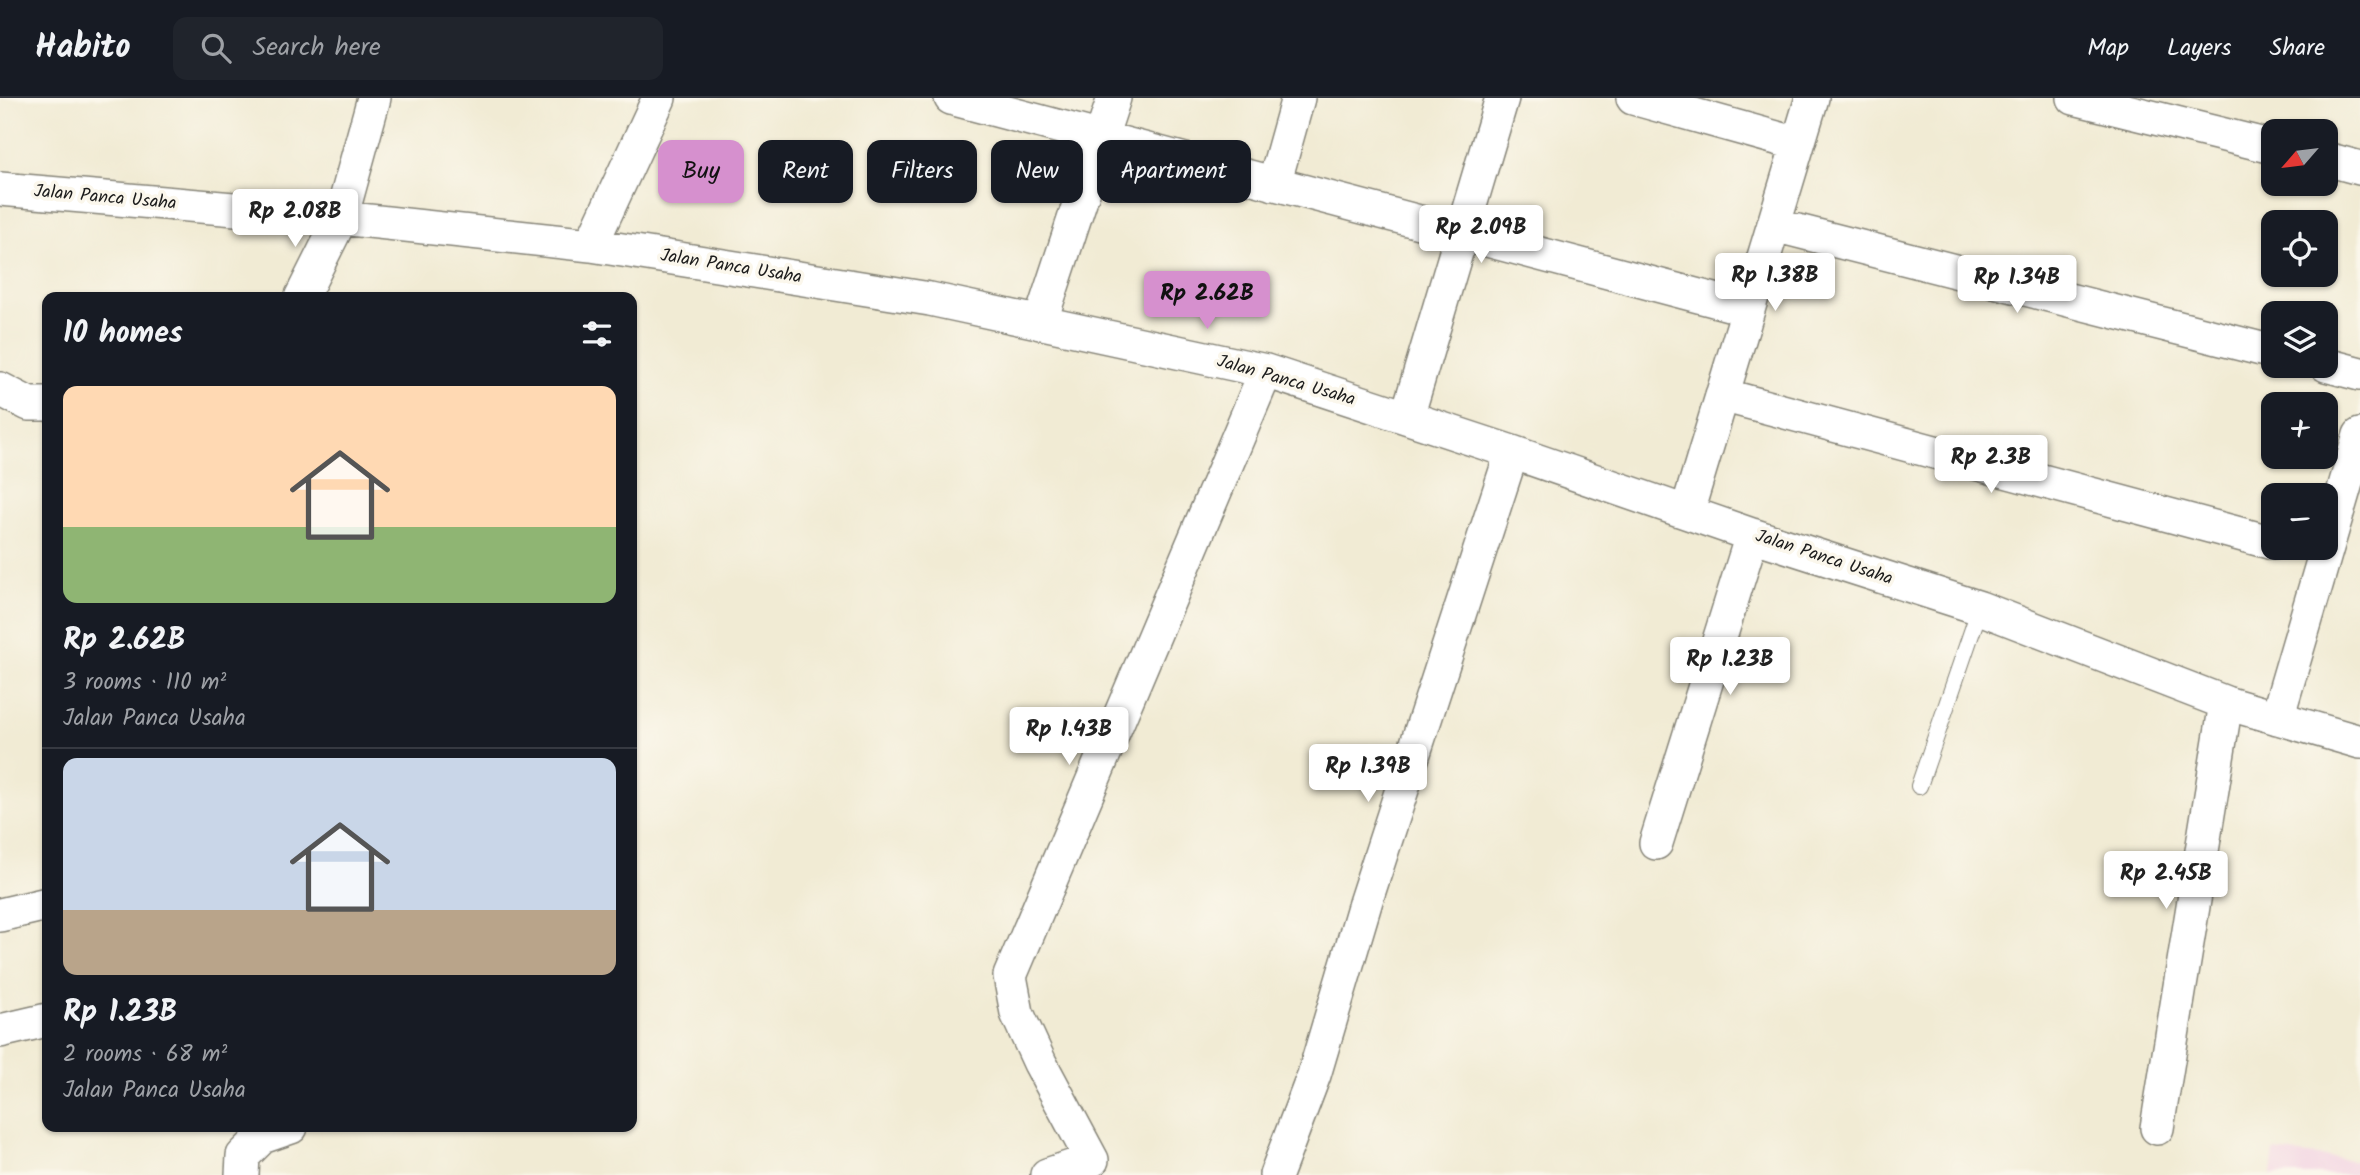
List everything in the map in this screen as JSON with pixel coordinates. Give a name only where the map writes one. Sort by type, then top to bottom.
[{"type":"street","points":[[304,292],[341,218],[374,98]]},
{"type":"street","points":[[591,244],[659,98]]},
{"type":"street","points":[[951,98],[1748,309]]},
{"type":"street","points":[[1040,323],[1114,98]]},
{"type":"street","points":[[1274,184],[1298,98]]},
{"type":"street","points":[[1407,417],[1502,98]]},
{"type":"street","points":[[1633,98],[1798,145]]},
{"type":"street","points":[[1687,513],[1812,98]]},
{"type":"street","points":[[2074,98],[2261,144]]},
{"type":"street","points":[[2338,162],[2360,168]]},
{"type":"street","name":"Jalan Panca Usaha","points":[[0,188],[341,218],[591,244],[930,299],[1266,371],[1752,535],[1980,608],[2226,703],[2360,743]]},
{"type":"street","points":[[1774,225],[2261,349]]},
{"type":"street","points":[[2338,368],[2360,374]]},
{"type":"street","points":[[1047,1175],[1092,1160],[1017,1013],[1010,976],[1266,371]]},
{"type":"street","points":[[0,389],[29,404],[42,404]]},
{"type":"street","points":[[1722,395],[2261,540]]},
{"type":"street","points":[[2338,510],[2360,435]]},
{"type":"street","points":[[1276,1175],[1314,1075],[1366,900],[1512,452]]},
{"type":"street","points":[[1656,843],[1752,535]]},
{"type":"street","points":[[2277,718],[2323,560]]},
{"type":"street","points":[[2157,1128],[2226,703]]},
{"type":"street","points":[[0,915],[42,905]]},
{"type":"street","points":[[0,1031],[42,1021]]},
{"type":"street","points":[[243,1175],[243,1156],[262,1137],[276,1132]]},
{"type":"lane","points":[[1919,786],[1980,608]]},
{"type":"shaded area","points":[[2274,1151],[2360,1161],[2360,1175],[2271,1175]]}]
